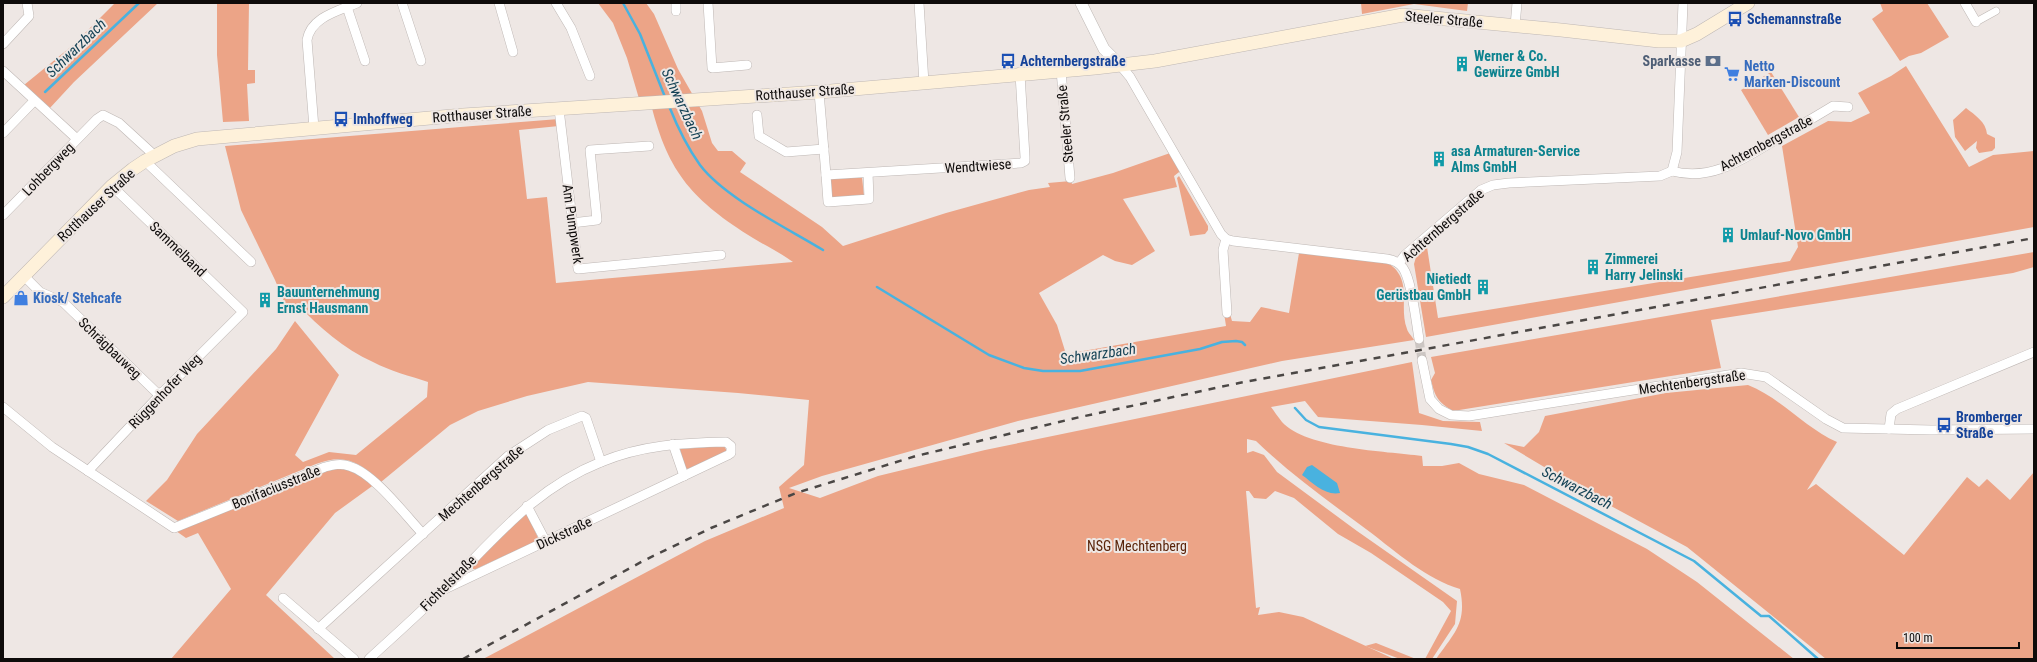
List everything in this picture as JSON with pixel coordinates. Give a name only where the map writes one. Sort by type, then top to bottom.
[{"type":"main road","name":"Steeler Straße","points":[[1020,74],[1120,66],[1155,61],[1399,16],[1423,16],[1659,41],[1681,41],[1697,34],[1748,3]]},
{"type":"main road","name":"Rotthauser Straße","points":[[3,297],[112,186],[149,158],[174,146],[197,139],[463,115],[819,92],[1020,74]]},
{"type":"street","points":[[3,44],[29,16],[28,3]]},
{"type":"street","points":[[314,128],[307,40],[309,31],[320,19],[357,3]]},
{"type":"street","points":[[402,3],[421,61]]},
{"type":"street","points":[[499,3],[514,52]]},
{"type":"street","points":[[556,3],[571,28],[590,76]]},
{"type":"street","points":[[709,3],[712,68],[747,65]]},
{"type":"street","points":[[919,3],[924,82]]},
{"type":"street","points":[[1081,3],[1104,49],[1130,77],[1218,229],[1226,239],[1223,250],[1226,313]]},
{"type":"street","points":[[1515,26],[1517,3]]},
{"type":"street","points":[[1672,171],[1677,152],[1683,3]]},
{"type":"street","points":[[1965,3],[1976,22],[1996,11]]},
{"type":"street","points":[[347,7],[365,61]]},
{"type":"street","name":"Steeler Straße","points":[[1061,70],[1070,178]]},
{"type":"street","points":[[3,71],[77,139]]},
{"type":"street","name":"Wendtwiese","points":[[826,175],[1022,163],[1025,161],[1025,157],[1020,74]]},
{"type":"street","points":[[819,92],[828,202],[870,199],[868,173]]},
{"type":"street","points":[[3,133],[34,101]]},
{"type":"street","name":"Achternbergstraße","points":[[1226,239],[1387,259],[1399,263],[1405,255],[1470,199],[1481,190],[1492,185],[1660,176],[1672,171],[1693,175],[1705,174],[1726,167],[1834,106],[1848,107]]},
{"type":"street","name":"Am Pumpwerk","points":[[559,109],[578,269],[721,254]]},
{"type":"street","name":"Lohbergweg","points":[[3,215],[97,119],[103,115],[119,123],[149,158]]},
{"type":"street","points":[[757,115],[759,136],[786,152],[824,149]]},
{"type":"street","points":[[572,223],[597,220],[590,150],[649,146]]},
{"type":"street","points":[[149,158],[251,262]]},
{"type":"street","name":"Sammelband","points":[[112,186],[243,312]]},
{"type":"street","points":[[1399,263],[1403,268],[1409,282],[1419,339]]},
{"type":"street","name":"Schrägbauweg","points":[[23,275],[40,292],[63,302],[158,394]]},
{"type":"street","name":"Rüggenhofer Weg","points":[[88,471],[157,398],[158,394],[164,391],[243,312]]},
{"type":"street","points":[[1889,429],[1891,414],[1897,409],[2034,352]]},
{"type":"street","name":"Mechtenbergstraße","points":[[1422,360],[1430,399],[1439,409],[1451,415],[1468,416],[1532,407],[1741,373],[1766,377],[1826,419],[1843,428],[2034,429]]},
{"type":"street","name":"Bonifaciusstraße","points":[[3,407],[52,447],[174,528],[324,467],[339,464],[349,466],[369,477],[423,534]]},
{"type":"street","name":"Mechtenbergstraße","points":[[423,534],[508,456],[539,435],[572,420],[582,416],[586,418],[601,462]]},
{"type":"street","name":"Fichtelstraße","points":[[369,659],[445,589],[496,535],[527,506],[563,480],[601,462],[636,450],[673,444],[726,442],[731,446]]},
{"type":"street","points":[[673,444],[684,476]]},
{"type":"street","name":"Dickstraße","points":[[445,589],[728,455],[731,453],[731,446]]},
{"type":"street","points":[[527,506],[546,542]]},
{"type":"street","points":[[318,629],[423,534]]},
{"type":"street","points":[[283,598],[354,659]]},
{"type":"green space","points":[[115,3],[158,3],[74,82],[49,109],[24,85],[73,45]]},
{"type":"green space","points":[[217,3],[249,3],[248,70],[255,70],[255,83],[247,84],[249,121],[223,122],[217,55]]},
{"type":"green space","name":"NSG Mechtenberg","points":[[598,3],[646,3],[654,14],[678,69],[702,111],[712,143],[718,151],[732,151],[746,163],[740,172],[822,227],[843,246],[946,213],[1029,190],[1050,187],[1048,183],[1071,181],[1072,184],[1113,173],[1173,152],[1183,169],[1174,176],[1177,187],[1123,199],[1155,251],[1132,265],[1115,261],[1103,255],[1039,293],[1057,325],[1066,354],[1226,326],[1224,313],[1230,314],[1232,321],[1250,322],[1261,307],[1289,313],[1299,253],[1388,263],[1401,277],[1404,294],[1405,320],[1408,330],[1414,340],[1282,361],[1018,421],[822,476],[789,488],[820,498],[878,476],[985,450],[1412,362],[1419,413],[1443,421],[1480,422],[1482,431],[1318,417],[1305,401],[1271,407],[1282,422],[1294,431],[1309,438],[1348,447],[1422,456],[1423,466],[1442,466],[1459,463],[1479,474],[1524,485],[1647,549],[1697,582],[1794,659],[1436,659],[1458,627],[1462,610],[1460,589],[1436,579],[1413,565],[1297,477],[1256,441],[1247,439],[1247,453],[1253,451],[1264,455],[1277,472],[1357,531],[1457,601],[1455,624],[1432,659],[1425,659],[1451,611],[1443,602],[1371,553],[1338,534],[1294,498],[1275,491],[1266,499],[1254,498],[1249,491],[1246,491],[1256,608],[1260,607],[1258,615],[1279,612],[1303,617],[1394,659],[483,659],[705,541],[784,508],[779,487],[804,465],[809,400],[738,393],[588,382],[527,396],[478,411],[450,425],[381,482],[366,469],[351,461],[335,459],[316,464],[178,521],[146,501],[167,480],[197,434],[276,349],[295,321],[339,375],[295,455],[303,462],[329,452],[356,455],[427,397],[428,382],[386,368],[362,357],[323,329],[297,304],[288,311],[275,280],[241,210],[225,146],[559,119],[559,126],[519,130],[527,199],[547,197],[556,283],[793,262],[732,224],[699,198],[686,183],[675,167],[666,149],[651,104],[640,102],[627,58],[613,23]]},
{"type":"green space","points":[[1361,3],[1468,3],[1467,11],[1414,4],[1362,14]]},
{"type":"green space","points":[[1880,3],[1927,3],[1949,37],[1921,53],[1909,56],[1900,61],[1872,19],[1883,11]]},
{"type":"green space","points":[[1906,66],[1969,167],[1993,155],[2034,151],[2034,227],[1426,337],[1414,264],[1416,257],[1427,247],[1438,318],[1790,261],[1798,247],[1782,146],[1828,121],[1851,122],[1870,113],[1858,93],[1891,76]]},
{"type":"green space","points":[[1771,72],[1799,117],[1768,135],[1741,90]]},
{"type":"green space","points":[[1966,108],[1982,122],[1985,126],[1987,134],[1995,138],[1995,148],[1992,151],[1979,153],[1976,148],[1977,141],[1965,151],[1955,137],[1953,120]]},
{"type":"green space","points":[[1179,176],[1208,226],[1208,230],[1205,234],[1190,236],[1177,178]]},
{"type":"green space","points":[[862,177],[864,196],[832,198],[830,179]]},
{"type":"green space","points":[[2034,252],[2034,267],[2013,273],[1711,320],[1721,368],[1453,411],[1444,405],[1438,398],[1431,380],[1435,373],[1431,357]]},
{"type":"green space","points":[[1748,385],[1771,397],[1814,429],[1837,442],[1807,490],[1816,484],[1904,555],[1967,477],[1979,487],[1987,479],[2010,500],[2034,472],[2034,659],[1826,659],[1687,547],[1598,499],[1504,443],[1524,447],[1539,432],[1545,416],[1666,393]]},
{"type":"green space","points":[[724,446],[727,451],[688,469],[685,468],[680,449]]},
{"type":"green space","points":[[339,465],[375,484],[335,513],[266,595],[335,659],[171,659],[231,589],[198,533],[186,538],[176,531]]},
{"type":"green space","points":[[527,513],[539,540],[476,569],[473,569],[473,565],[504,533]]},
{"type":"green space","points":[[1376,643],[1416,659],[1400,659],[1365,646]]},
{"type":"water","points":[[1312,465],[1337,483],[1340,493],[1329,493],[1324,491],[1302,475],[1307,467]]},
{"type":"waterway","name":"Schwarzbach","points":[[45,92],[139,3]]},
{"type":"waterway","name":"Schwarzbach","points":[[623,3],[640,34],[665,97]]},
{"type":"waterway","name":"Schwarzbach","points":[[669,106],[691,151],[700,165],[711,177],[740,201],[823,250]]},
{"type":"waterway","name":"Schwarzbach","points":[[877,287],[989,355],[1024,368],[1043,371],[1080,371],[1200,349],[1222,342],[1236,341],[1242,342],[1245,345]]},
{"type":"waterway","name":"Schwarzbach","points":[[1295,408],[1306,420],[1319,427],[1451,444],[1468,447],[1488,454],[1694,561],[1761,616],[1769,616],[1818,659]]},
{"type":"tunnel","points":[[1419,339],[1422,360]]},
{"type":"railway","points":[[463,659],[643,561],[711,528],[796,493],[916,456],[1080,417],[1239,383],[2034,238]]},
{"type":"place","name":"Schemannstraße","points":[[1735,19]]},
{"type":"place","name":"Achternbergstraße","points":[[1008,61]]},
{"type":"place","name":"Sparkasse","points":[[1713,61]]},
{"type":"place","name":"Werner & Co. Gewürze GmbH","points":[[1462,64]]},
{"type":"place","name":"Netto Marken-Discount","points":[[1732,74]]},
{"type":"place","name":"Imhoffweg","points":[[341,119]]},
{"type":"place","name":"asa Armaturen-Service Alms GmbH","points":[[1439,159]]},
{"type":"place","name":"Umlauf-Novo GmbH","points":[[1728,235]]},
{"type":"place","name":"Zimmerei Harry Jelinski","points":[[1593,267]]},
{"type":"place","name":"Nietiedt Gerüstbau GmbH","points":[[1483,287]]},
{"type":"place","name":"Kiosk/ Stehcafe","points":[[21,298]]},
{"type":"place","name":"Bauunternehmung Ernst Hausmann","points":[[265,300]]},
{"type":"place","name":"Bromberger Straße","points":[[1944,425]]}]
